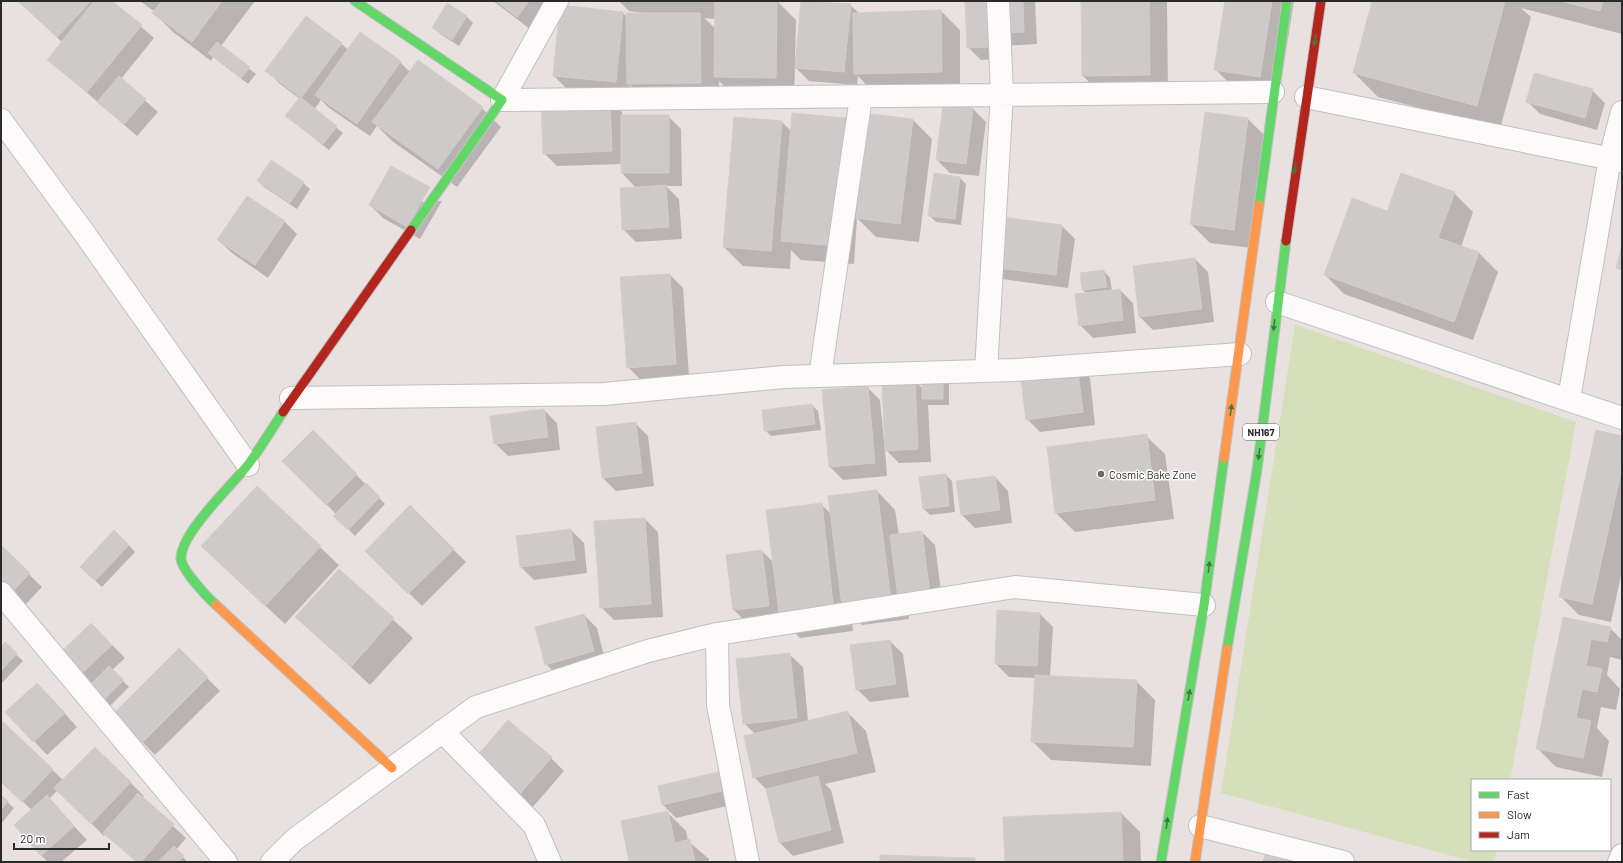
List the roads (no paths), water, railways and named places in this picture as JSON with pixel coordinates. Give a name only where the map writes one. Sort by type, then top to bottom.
[{"type":"main road","points":[[355,1],[502,100],[292,398],[248,465],[192,529],[181,557],[182,564],[207,597],[392,768]]},
{"type":"main road","name":"NH167","points":[[1162,862],[1204,605],[1240,354],[1273,92],[1287,1]]},
{"type":"main road","name":"NH167","points":[[1195,862],[1214,726],[1257,470],[1277,302],[1321,1]]},
{"type":"street","points":[[557,1],[502,100],[1273,92]]},
{"type":"street","points":[[986,371],[1001,95],[998,1]]},
{"type":"street","points":[[820,376],[861,96]]},
{"type":"street","points":[[1306,97],[1616,159]]},
{"type":"street","points":[[1569,399],[1616,159],[1622,112]]},
{"type":"street","points":[[1,120],[82,230],[248,465]]},
{"type":"street","points":[[1277,302],[1622,418]]},
{"type":"street","points":[[292,398],[604,394],[784,377],[986,371],[1240,354]]},
{"type":"street","points":[[272,862],[294,840],[476,707],[648,651],[717,634],[1015,587],[1204,605]]},
{"type":"street","points":[[1,593],[226,862]]},
{"type":"street","points":[[717,634],[718,705],[748,862]]},
{"type":"street","points":[[442,731],[534,825],[550,862]]},
{"type":"street","points":[[1200,826],[1343,862]]},
{"type":"street","points":[[1619,862],[1622,854]]},
{"type":"place","name":"Cosmic Bake Zone","points":[[1101,474]]}]
